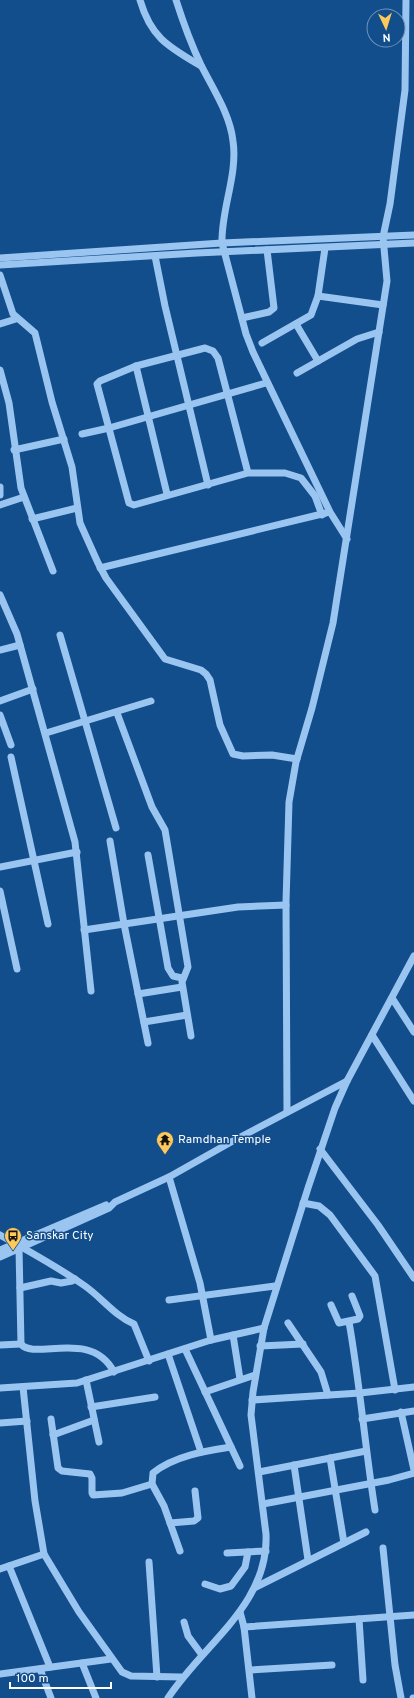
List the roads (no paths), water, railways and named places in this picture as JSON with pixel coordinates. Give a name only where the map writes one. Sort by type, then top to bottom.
[{"type":"street","points":[[140,0],[157,36],[164,43],[202,66]]},
{"type":"street","points":[[176,0],[202,66],[223,109],[233,140],[234,160],[222,229],[222,243],[242,318],[253,352],[266,383],[330,512],[347,539]]},
{"type":"street","points":[[287,1112],[286,905],[289,802],[297,759],[312,708],[333,623],[388,273],[383,237],[390,204],[405,90],[406,0]]},
{"type":"street","points":[[0,258],[222,243],[414,235]]},
{"type":"street","points":[[0,266],[224,252],[414,243]]},
{"type":"street","points":[[262,343],[311,315],[318,296],[325,248]]},
{"type":"street","points":[[242,318],[269,312],[274,308],[267,250]]},
{"type":"street","points":[[155,256],[165,306],[208,484]]},
{"type":"street","points":[[0,275],[11,309],[16,319],[32,328],[35,333],[52,402],[64,439],[74,478],[80,523],[87,542],[100,568],[165,659],[201,670],[206,674],[210,680],[220,726],[233,754],[243,756],[276,756],[297,759]]},
{"type":"street","points":[[318,296],[383,305]]},
{"type":"street","points":[[0,324],[16,319]]},
{"type":"street","points":[[296,324],[318,361]]},
{"type":"street","points":[[297,373],[357,339],[379,332]]},
{"type":"street","points":[[248,472],[218,358],[213,351],[205,348],[177,354],[136,366],[100,381],[97,384],[129,503],[134,504],[248,472],[285,473],[301,478],[315,496],[322,514]]},
{"type":"street","points":[[136,366],[167,494]]},
{"type":"street","points":[[0,370],[9,403],[14,450],[24,497],[53,571]]},
{"type":"street","points":[[82,434],[110,428],[266,383]]},
{"type":"street","points":[[14,450],[64,439]]},
{"type":"street","points":[[0,487],[0,495]]},
{"type":"street","points":[[0,505],[24,497]]},
{"type":"street","points":[[32,519],[77,508]]},
{"type":"street","points":[[100,568],[330,512]]},
{"type":"street","points":[[0,595],[8,611],[20,645],[46,733],[77,852],[91,990]]},
{"type":"street","points":[[60,635],[116,828]]},
{"type":"street","points":[[0,650],[20,645]]},
{"type":"street","points":[[0,701],[33,689]]},
{"type":"street","points":[[46,733],[118,713],[151,701]]},
{"type":"street","points":[[118,713],[152,807],[165,830],[188,967],[182,978],[182,987],[191,1036]]},
{"type":"street","points":[[0,715],[12,745]]},
{"type":"street","points":[[11,757],[48,924]]},
{"type":"street","points":[[110,841],[124,924],[148,1043]]},
{"type":"street","points":[[0,867],[77,852]]},
{"type":"street","points":[[148,855],[169,973],[173,976],[182,978]]},
{"type":"street","points":[[0,891],[17,969]]},
{"type":"street","points":[[84,930],[238,906],[286,905]]},
{"type":"street","points":[[168,1698],[182,1677],[240,1612],[256,1587],[266,1551],[263,1504],[252,1426],[252,1400],[264,1328],[320,1149],[335,1108],[347,1081],[414,956]]},
{"type":"street","points":[[138,994],[182,987]]},
{"type":"street","points":[[392,998],[414,1032]]},
{"type":"street","points":[[144,1022],[187,1015]]},
{"type":"street","points":[[372,1035],[414,1101]]},
{"type":"street","points":[[0,1257],[19,1246],[109,1208],[112,1204],[169,1177],[231,1142],[347,1081]]},
{"type":"street","points":[[320,1149],[378,1225],[414,1278]]},
{"type":"street","points":[[169,1177],[203,1296],[211,1340]]},
{"type":"street","points":[[303,1202],[319,1206],[330,1215],[375,1276],[395,1390]]},
{"type":"street","points":[[0,1235],[74,1279],[124,1320],[134,1324],[149,1361]]},
{"type":"street","points":[[0,1250],[19,1246]]},
{"type":"street","points":[[19,1246],[21,1344]]},
{"type":"street","points":[[20,1288],[52,1281],[61,1283],[72,1281],[74,1279]]},
{"type":"street","points":[[169,1300],[276,1286]]},
{"type":"street","points":[[331,1305],[337,1322],[349,1322],[360,1318],[352,1296]]},
{"type":"street","points":[[349,1322],[360,1393],[366,1451],[376,1510]]},
{"type":"street","points":[[288,1323],[324,1377],[328,1395]]},
{"type":"street","points":[[0,1388],[69,1385],[149,1361],[211,1340],[264,1328]]},
{"type":"street","points":[[233,1335],[240,1379]]},
{"type":"street","points":[[0,1346],[21,1344],[28,1349],[67,1348],[96,1352],[109,1362],[114,1372]]},
{"type":"street","points":[[260,1346],[303,1344]]},
{"type":"street","points":[[186,1349],[240,1466]]},
{"type":"street","points":[[168,1354],[201,1452]]},
{"type":"street","points":[[205,1392],[255,1375]]},
{"type":"street","points":[[86,1380],[99,1442]]},
{"type":"street","points":[[24,1387],[35,1501],[44,1554],[79,1612],[111,1659],[126,1675],[182,1677]]},
{"type":"street","points":[[252,1400],[360,1393],[414,1387]]},
{"type":"street","points":[[91,1407],[155,1397]]},
{"type":"street","points":[[362,1418],[414,1411]]},
{"type":"street","points":[[401,1412],[414,1470]]},
{"type":"street","points":[[51,1419],[58,1468],[62,1471],[90,1474],[92,1478],[93,1495],[122,1493],[152,1484]]},
{"type":"street","points":[[53,1434],[94,1420]]},
{"type":"street","points":[[0,1423],[27,1421]]},
{"type":"street","points":[[180,1551],[164,1506],[152,1484],[152,1473],[201,1452],[231,1447]]},
{"type":"street","points":[[259,1472],[366,1451]]},
{"type":"street","points":[[330,1458],[344,1543]]},
{"type":"street","points":[[294,1465],[300,1496],[308,1560]]},
{"type":"street","points":[[263,1504],[336,1489],[371,1484],[414,1473]]},
{"type":"street","points":[[170,1523],[194,1521],[198,1518],[196,1491]]},
{"type":"street","points":[[256,1587],[366,1532]]},
{"type":"street","points":[[383,1548],[389,1617],[401,1698]]},
{"type":"street","points":[[227,1553],[266,1551]]},
{"type":"street","points":[[205,1584],[220,1588],[231,1586],[245,1567],[248,1552]]},
{"type":"street","points":[[0,1570],[44,1554]]},
{"type":"street","points":[[149,1562],[157,1677]]},
{"type":"street","points":[[9,1566],[50,1667]]},
{"type":"street","points":[[240,1612],[244,1627],[252,1698]]},
{"type":"street","points":[[244,1627],[414,1616]]},
{"type":"street","points":[[359,1619],[363,1680]]},
{"type":"street","points":[[184,1622],[188,1636],[202,1655]]},
{"type":"street","points":[[1,1671],[40,1669],[111,1659]]},
{"type":"street","points":[[82,1663],[96,1698]]},
{"type":"street","points":[[250,1670],[332,1665]]},
{"type":"street","points":[[40,1669],[50,1698]]},
{"type":"place","name":"Ramdhan Temple","points":[[165,1155]]},
{"type":"place","name":"Sanskar City","points":[[13,1251]]}]
